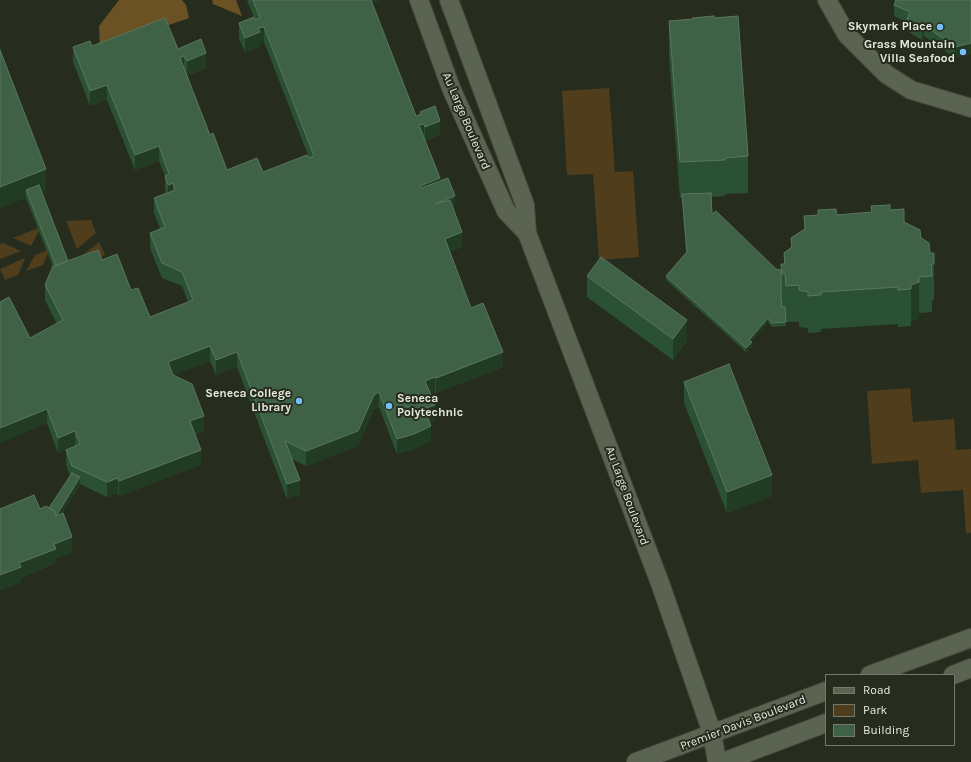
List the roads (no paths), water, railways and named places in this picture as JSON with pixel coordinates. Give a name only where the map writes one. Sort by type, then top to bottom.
[{"type":"street","name":"Au Large Boulevard","points":[[419,0],[451,88],[506,211],[527,233]]},
{"type":"street","name":"Au Large Boulevard","points":[[448,0],[525,205],[527,233],[655,569],[712,733],[717,762]]},
{"type":"street","points":[[827,0],[847,35],[886,74],[911,90],[971,108]]},
{"type":"street","points":[[873,674],[971,638]]},
{"type":"street","points":[[955,674],[971,668]]},
{"type":"street","name":"Premier Davis Boulevard","points":[[636,762],[825,691]]},
{"type":"street","points":[[723,762],[825,723]]},
{"type":"place","name":"Skymark Place","points":[[940,27]]},
{"type":"place","name":"Grass Mountain Villa Seafood","points":[[963,52]]},
{"type":"place","name":"Seneca College Library","points":[[299,401]]},
{"type":"place","name":"Seneca Polytechnic","points":[[389,406]]}]
